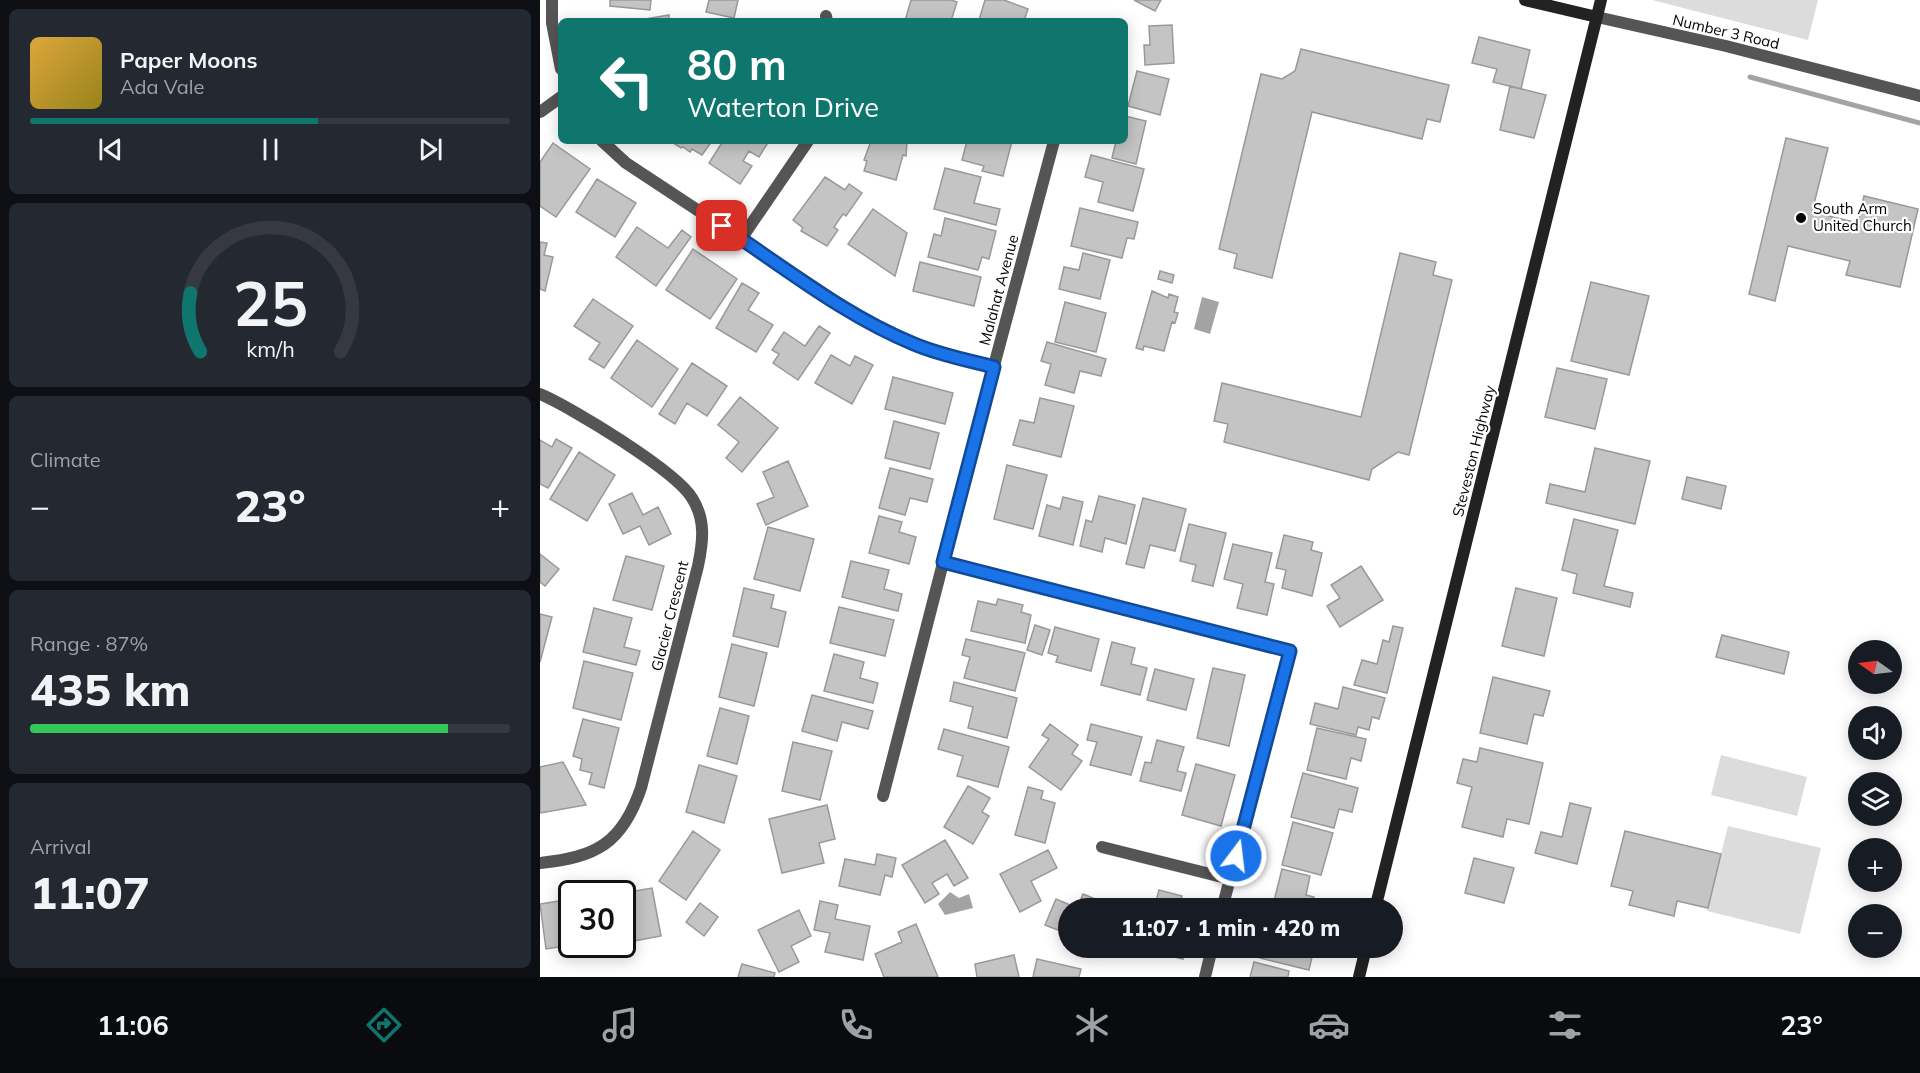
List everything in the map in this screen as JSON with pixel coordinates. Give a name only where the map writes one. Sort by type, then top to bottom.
[{"type":"main road","name":"Number 3 Road","points":[[1525,0],[1597,17]]},
{"type":"main road","name":"Steveston Highway","points":[[1379,898],[1601,0]]},
{"type":"main road","points":[[1359,977],[1364,958]]},
{"type":"street","points":[[552,0],[552,23],[558,54]]},
{"type":"street","name":"Number 3 Road","points":[[1597,17],[1726,46],[1920,96]]},
{"type":"street","points":[[540,112],[558,99]]},
{"type":"street","points":[[605,144],[626,163],[864,320],[940,353],[994,367]]},
{"type":"street","points":[[741,239],[806,144]]},
{"type":"street","name":"Malahat Avenue","points":[[883,796],[1053,144]]},
{"type":"street","name":"Glacier Crescent","points":[[540,394],[578,413],[670,476],[692,498],[703,529],[698,566],[641,788],[627,822],[617,835],[595,851],[565,860],[540,863]]},
{"type":"street","points":[[943,562],[1290,651],[1225,898]]},
{"type":"street","points":[[1102,847],[1230,879]]},
{"type":"street","points":[[1204,977],[1209,958]]},
{"type":"shaded area","points":[[1652,0],[1818,0],[1808,40]]},
{"type":"shaded area","points":[[1202,297],[1219,302],[1210,334],[1194,329]]},
{"type":"shaded area","points":[[1721,755],[1807,777],[1797,816],[1711,795]]},
{"type":"shaded area","points":[[1728,826],[1821,848],[1800,934],[1707,911]]},
{"type":"shaded area","points":[[950,892],[959,898],[969,894],[973,908],[945,915],[938,904]]},
{"type":"building","points":[[610,0],[651,0],[650,10],[610,6]]},
{"type":"building","points":[[709,0],[738,0],[734,18],[706,12]]},
{"type":"building","points":[[911,0],[957,2],[952,18],[906,18]]},
{"type":"building","points":[[985,0],[1004,0],[1028,9],[1025,18],[980,18]]},
{"type":"building","points":[[1134,0],[1161,0],[1155,11]]},
{"type":"building","points":[[669,15],[669,18],[652,18]]},
{"type":"building","points":[[1172,25],[1174,63],[1145,65],[1144,45],[1150,45],[1149,26]]},
{"type":"building","points":[[1479,37],[1530,50],[1521,89],[1493,82],[1497,69],[1472,63]]},
{"type":"building","points":[[1301,49],[1449,85],[1440,122],[1427,119],[1422,139],[1312,112],[1272,278],[1234,268],[1237,254],[1219,249],[1261,74],[1282,79],[1295,71]]},
{"type":"building","points":[[1137,71],[1169,79],[1160,115],[1128,106]]},
{"type":"building","points":[[1510,86],[1546,95],[1534,138],[1500,130]]},
{"type":"building","points":[[1128,117],[1146,121],[1136,164],[1112,158],[1115,144],[1128,144]]},
{"type":"building","name":"South Arm United Church","points":[[1786,138],[1828,148],[1812,212],[1858,223],[1864,196],[1918,209],[1900,287],[1846,275],[1850,261],[1788,246],[1775,301],[1749,294]]},
{"type":"building","points":[[553,143],[590,169],[556,217],[540,206],[540,162]]},
{"type":"building","points":[[675,144],[710,144],[702,155],[692,149],[690,152]]},
{"type":"building","points":[[721,144],[767,144],[759,157],[749,151],[743,161],[752,166],[740,184],[709,163]]},
{"type":"building","points":[[870,144],[907,144],[906,156],[903,155],[896,180],[864,171],[867,161],[864,160]]},
{"type":"building","points":[[966,144],[1011,144],[1003,176],[982,171],[984,166],[962,160]]},
{"type":"building","points":[[1091,155],[1144,169],[1133,211],[1098,202],[1103,182],[1085,177]]},
{"type":"building","points":[[945,168],[981,177],[974,203],[1000,209],[996,225],[934,209]]},
{"type":"building","points":[[825,177],[845,190],[849,184],[862,193],[846,216],[843,214],[834,227],[838,230],[827,246],[801,231],[803,228],[793,220]]},
{"type":"building","points":[[597,179],[636,203],[615,237],[576,212]]},
{"type":"building","points":[[1080,208],[1138,222],[1134,239],[1127,238],[1122,258],[1071,246]]},
{"type":"building","points":[[873,209],[907,233],[895,276],[848,244]]},
{"type":"building","points":[[945,218],[996,231],[989,259],[982,257],[978,270],[928,257],[934,234],[941,236]]},
{"type":"building","points":[[637,227],[668,248],[682,230],[691,237],[656,286],[616,257]]},
{"type":"building","points":[[540,242],[547,243],[544,255],[553,257],[545,291],[540,289]]},
{"type":"building","points":[[693,249],[737,279],[710,319],[666,290]]},
{"type":"building","points":[[1083,253],[1110,260],[1100,299],[1059,289],[1064,267],[1079,270]]},
{"type":"building","points":[[1400,253],[1436,262],[1433,275],[1452,280],[1409,455],[1398,452],[1372,469],[1369,480],[1224,442],[1228,424],[1214,421],[1222,383],[1361,417]]},
{"type":"building","points":[[920,262],[981,277],[974,306],[913,291]]},
{"type":"building","points":[[1160,271],[1174,275],[1172,283],[1158,279]]},
{"type":"building","points":[[1591,282],[1649,296],[1629,375],[1571,361]]},
{"type":"building","points":[[742,283],[759,293],[748,310],[773,325],[756,352],[716,328]]},
{"type":"building","points":[[1152,291],[1168,298],[1169,294],[1178,297],[1174,312],[1178,313],[1175,323],[1172,322],[1164,351],[1144,346],[1143,350],[1136,348]]},
{"type":"building","points":[[593,299],[633,326],[604,368],[589,359],[600,343],[574,326]]},
{"type":"building","points":[[1065,302],[1106,313],[1096,352],[1055,342]]},
{"type":"building","points":[[819,326],[830,333],[798,380],[773,363],[779,354],[772,350],[784,332],[805,346]]},
{"type":"building","points":[[637,340],[678,369],[652,407],[611,378]]},
{"type":"building","points":[[1047,342],[1106,359],[1101,376],[1080,371],[1074,393],[1045,385],[1051,364],[1041,361]]},
{"type":"building","points":[[831,355],[850,366],[855,356],[873,365],[852,404],[815,383]]},
{"type":"building","points":[[692,363],[727,386],[707,416],[687,403],[675,424],[659,414]]},
{"type":"building","points":[[1557,368],[1607,379],[1595,429],[1545,417]]},
{"type":"building","points":[[893,377],[953,393],[945,424],[885,409]]},
{"type":"building","points":[[740,397],[778,428],[742,472],[726,458],[739,442],[718,425]]},
{"type":"building","points":[[1040,398],[1074,406],[1061,457],[1013,445],[1020,420],[1034,423]]},
{"type":"building","points":[[894,421],[939,433],[930,469],[885,458]]},
{"type":"building","points":[[556,439],[572,448],[548,488],[540,484],[540,440],[552,447]]},
{"type":"building","points":[[1595,448],[1650,461],[1635,524],[1546,503],[1550,484],[1585,492]]},
{"type":"building","points":[[579,452],[615,475],[587,521],[550,499]]},
{"type":"building","points":[[788,461],[808,506],[766,525],[757,504],[774,497],[763,472]]},
{"type":"building","points":[[1007,465],[1047,475],[1033,529],[994,519]]},
{"type":"building","points":[[890,468],[933,479],[927,502],[910,498],[905,515],[879,508]]},
{"type":"building","points":[[1687,477],[1726,486],[1721,509],[1682,499]]},
{"type":"building","points":[[632,493],[643,515],[658,507],[671,534],[649,545],[640,526],[623,534],[609,504]]},
{"type":"building","points":[[1099,496],[1135,505],[1126,544],[1105,538],[1102,552],[1080,546],[1086,520],[1092,522]]},
{"type":"building","points":[[1063,497],[1083,502],[1073,545],[1039,536],[1047,505],[1060,509]]},
{"type":"building","points":[[1143,498],[1186,509],[1175,551],[1150,545],[1144,568],[1126,564]]},
{"type":"building","points":[[879,516],[902,522],[899,532],[916,537],[909,564],[869,553]]},
{"type":"building","points":[[1574,519],[1618,530],[1604,586],[1633,593],[1630,607],[1573,593],[1577,574],[1562,570]]},
{"type":"building","points":[[1189,524],[1226,533],[1213,586],[1192,581],[1196,565],[1180,561]]},
{"type":"building","points":[[768,527],[814,539],[800,591],[754,579]]},
{"type":"building","points":[[1284,535],[1313,542],[1311,550],[1322,553],[1312,596],[1282,588],[1286,570],[1276,568]]},
{"type":"building","points":[[1233,544],[1272,553],[1265,582],[1274,584],[1267,615],[1237,608],[1243,584],[1224,579]]},
{"type":"building","points":[[540,554],[559,569],[545,586],[540,582]]},
{"type":"building","points":[[626,556],[664,566],[652,610],[613,600]]},
{"type":"building","points":[[851,561],[889,570],[884,589],[902,594],[898,611],[842,597]]},
{"type":"building","points":[[1361,566],[1383,600],[1340,627],[1327,606],[1340,598],[1331,585]]},
{"type":"building","points":[[744,588],[774,595],[771,608],[786,612],[778,647],[733,636]]},
{"type":"building","points":[[1516,588],[1557,598],[1544,656],[1502,646]]},
{"type":"building","points":[[998,599],[1023,605],[1021,612],[1031,615],[1025,643],[971,631],[978,601],[996,605]]},
{"type":"building","points":[[839,607],[894,620],[885,656],[830,643]]},
{"type":"building","points":[[594,608],[632,618],[624,647],[640,651],[636,665],[583,652]]},
{"type":"building","points":[[540,614],[552,617],[540,662]]},
{"type":"building","points":[[1035,625],[1050,630],[1042,655],[1027,650]]},
{"type":"building","points":[[1393,626],[1403,628],[1387,693],[1354,685],[1362,660],[1377,664],[1383,640],[1389,642]]},
{"type":"building","points":[[1055,627],[1099,639],[1091,671],[1056,662],[1058,656],[1048,653]]},
{"type":"building","points":[[1722,635],[1789,652],[1784,674],[1716,657]]},
{"type":"building","points":[[966,639],[1025,653],[1015,691],[964,678],[970,657],[962,655]]},
{"type":"building","points":[[1112,642],[1135,648],[1131,664],[1147,668],[1140,695],[1101,685]]},
{"type":"building","points":[[732,644],[767,653],[754,706],[719,697]]},
{"type":"building","points":[[834,654],[864,662],[860,678],[878,683],[873,703],[824,691]]},
{"type":"building","points":[[584,661],[633,673],[621,720],[573,708]]},
{"type":"building","points":[[1213,668],[1245,675],[1229,746],[1197,738]]},
{"type":"building","points":[[1155,669],[1194,679],[1186,710],[1147,700]]},
{"type":"building","points":[[1493,677],[1550,691],[1543,716],[1534,714],[1527,744],[1480,733]]},
{"type":"building","points":[[954,682],[1017,698],[1007,738],[968,728],[973,707],[950,701]]},
{"type":"building","points":[[1343,687],[1385,698],[1379,719],[1372,717],[1369,730],[1358,727],[1356,735],[1310,724],[1315,703],[1338,709]]},
{"type":"building","points":[[812,695],[873,711],[868,729],[842,722],[837,741],[802,731]]},
{"type":"building","points":[[720,708],[749,716],[737,764],[707,756]]},
{"type":"building","points":[[583,719],[619,728],[604,788],[589,784],[592,773],[580,770],[582,759],[573,756]]},
{"type":"building","points":[[1050,724],[1078,745],[1072,754],[1082,761],[1061,790],[1029,767],[1049,739],[1042,735]]},
{"type":"building","points":[[1091,724],[1142,737],[1131,775],[1090,765],[1097,742],[1087,740]]},
{"type":"building","points":[[1317,728],[1366,739],[1361,761],[1351,758],[1346,779],[1307,770]]},
{"type":"building","points":[[944,729],[1009,747],[998,787],[957,776],[963,756],[938,749]]},
{"type":"building","points":[[1157,740],[1184,747],[1177,771],[1186,773],[1181,791],[1140,781],[1145,762],[1151,763]]},
{"type":"building","points":[[793,742],[832,751],[820,800],[782,791]]},
{"type":"building","points":[[1480,748],[1543,763],[1529,824],[1507,819],[1503,837],[1462,827],[1472,787],[1457,783],[1463,759],[1477,762]]},
{"type":"building","points":[[563,762],[586,805],[540,813],[540,767]]},
{"type":"building","points":[[1196,764],[1235,775],[1221,826],[1182,815]]},
{"type":"building","points":[[699,765],[737,776],[724,823],[686,812]]},
{"type":"building","points":[[1303,773],[1358,788],[1352,812],[1339,809],[1334,828],[1291,817]]},
{"type":"building","points":[[968,786],[990,798],[982,812],[989,816],[973,844],[944,827]]},
{"type":"building","points":[[1028,787],[1043,791],[1041,799],[1055,803],[1045,843],[1015,835]]},
{"type":"building","points":[[1570,803],[1591,808],[1577,864],[1535,853],[1541,832],[1562,837]]},
{"type":"building","points":[[827,805],[835,839],[819,843],[824,863],[782,873],[769,819]]},
{"type":"building","points":[[1293,822],[1333,833],[1321,875],[1282,865]]},
{"type":"building","points":[[693,831],[720,850],[686,900],[659,881]]},
{"type":"building","points":[[1625,831],[1721,854],[1708,908],[1677,901],[1674,916],[1629,905],[1633,891],[1611,886]]},
{"type":"building","points":[[945,840],[968,878],[954,886],[947,874],[932,883],[939,894],[925,903],[902,865]]},
{"type":"building","points":[[1048,850],[1057,868],[1031,881],[1041,901],[1020,912],[1000,874]]},
{"type":"building","points":[[877,854],[896,858],[892,877],[885,875],[880,895],[839,886],[845,859],[875,865]]},
{"type":"building","points":[[1474,858],[1514,868],[1504,903],[1465,893]]},
{"type":"building","points":[[1282,869],[1310,876],[1306,895],[1314,898],[1275,898]]},
{"type":"building","points":[[652,888],[661,936],[636,941],[636,891]]},
{"type":"building","points":[[1159,890],[1182,896],[1182,898],[1157,898]]},
{"type":"building","points":[[1083,894],[1093,898],[1081,898]]},
{"type":"building","points":[[1056,899],[1058,900],[1058,930],[1045,925]]},
{"type":"building","points":[[558,901],[558,947],[546,949],[540,904]]},
{"type":"building","points":[[820,901],[838,905],[835,919],[870,926],[863,960],[825,952],[830,933],[814,930]]},
{"type":"building","points":[[700,903],[718,917],[704,936],[686,922]]},
{"type":"building","points":[[799,910],[811,936],[791,946],[799,962],[779,972],[758,930]]},
{"type":"building","points":[[916,924],[938,977],[884,977],[875,954],[902,942],[898,932]]},
{"type":"building","points":[[1014,955],[1019,977],[977,977],[975,964]]},
{"type":"building","points":[[1260,958],[1312,958],[1309,970]]},
{"type":"building","points":[[1037,959],[1081,969],[1079,977],[1033,977]]},
{"type":"building","points":[[1254,962],[1289,971],[1288,977],[1250,977]]},
{"type":"building","points":[[742,964],[775,973],[774,977],[738,977]]},
{"type":"waterway","points":[[1750,77],[1920,123]]},
{"type":"place","name":"South Arm United Church","points":[[1801,218]]},
{"type":"route","points":[[722,226],[864,320],[915,345],[994,367],[943,562],[1290,651],[1236,856]]}]
